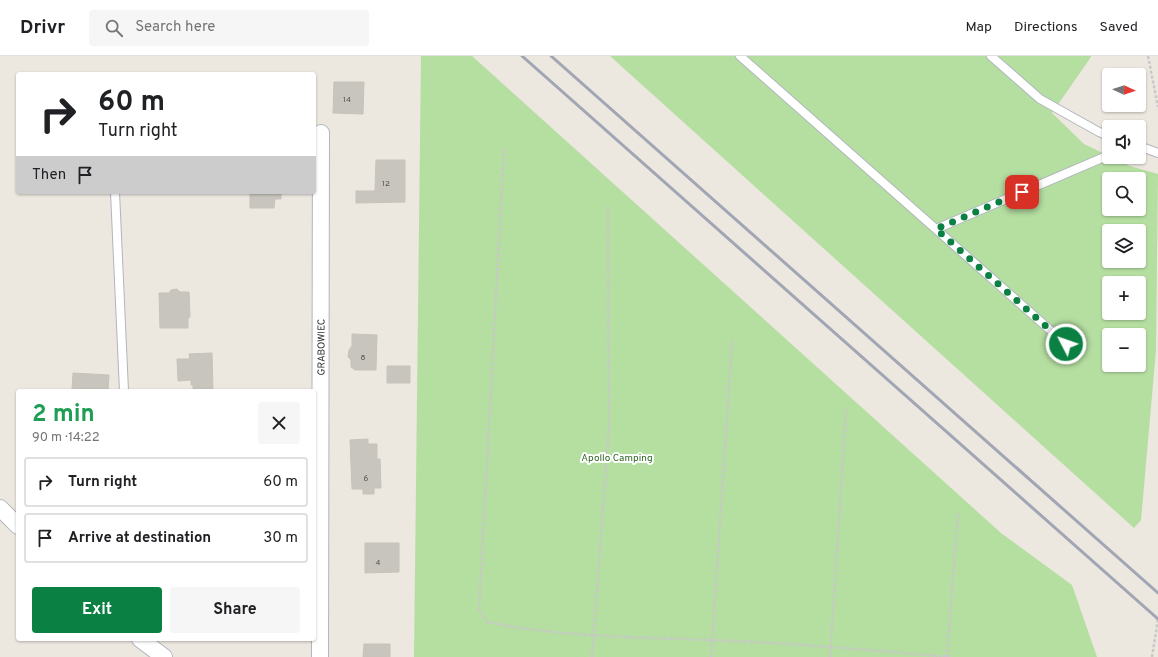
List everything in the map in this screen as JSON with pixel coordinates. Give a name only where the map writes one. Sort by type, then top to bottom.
[{"type":"street","name":"GRABOWIEC","points":[[320,657],[321,133]]},
{"type":"street","points":[[0,508],[16,524]]},
{"type":"street","points":[[143,641],[164,657]]},
{"type":"lane","points":[[740,56],[1066,344]]},
{"type":"lane","points":[[991,56],[1040,99],[1102,133]]},
{"type":"lane","points":[[1146,149],[1158,153]]},
{"type":"lane","points":[[936,229],[1102,158]]},
{"type":"lane","points":[[115,194],[124,389]]},
{"type":"path","points":[[1148,56],[1158,107]]},
{"type":"path","points":[[504,148],[479,610],[487,622],[508,626],[593,636],[830,646],[948,657],[958,512]]},
{"type":"path","points":[[592,657],[609,426],[608,206]]},
{"type":"path","points":[[711,657],[732,340]]},
{"type":"path","points":[[830,657],[846,409]]},
{"type":"path","points":[[1152,657],[1158,619]]},
{"type":"green space","name":"Apollo Camping","points":[[421,56],[472,56],[1001,533],[1072,585],[1097,657],[414,657]]},
{"type":"green space","points":[[610,56],[1091,56],[1052,113],[1084,144],[1102,153],[1102,164],[1126,164],[1158,174],[1156,350],[1141,520],[1134,528]]},
{"type":"building","points":[[334,82],[364,82],[363,114],[333,113]]},
{"type":"building","points":[[376,160],[405,160],[405,202],[356,203],[356,191],[375,191]]},
{"type":"building","points":[[250,194],[281,194],[281,199],[275,199],[274,208],[250,208]]},
{"type":"building","points":[[177,289],[180,292],[189,292],[190,317],[188,318],[188,328],[160,328],[159,293],[169,293],[171,290]]},
{"type":"building","points":[[352,334],[377,335],[376,370],[355,370],[351,367],[351,360],[348,357],[349,350],[352,346]]},
{"type":"building","points":[[212,353],[213,389],[193,389],[191,380],[178,381],[177,359],[190,359],[189,354]]},
{"type":"building","points":[[387,366],[410,366],[410,383],[387,383]]},
{"type":"building","points":[[73,373],[109,375],[108,389],[72,389]]},
{"type":"building","points":[[368,439],[368,444],[377,444],[377,459],[380,459],[381,488],[374,488],[374,494],[363,494],[363,489],[352,489],[350,440]]},
{"type":"building","points":[[365,543],[399,543],[399,572],[365,573]]},
{"type":"building","points":[[364,644],[390,644],[390,657],[363,657]]},
{"type":"railway","points":[[522,56],[1158,619]]},
{"type":"railway","points":[[551,56],[1158,593]]},
{"type":"route","points":[[1022,192],[936,229],[1066,344]]}]
